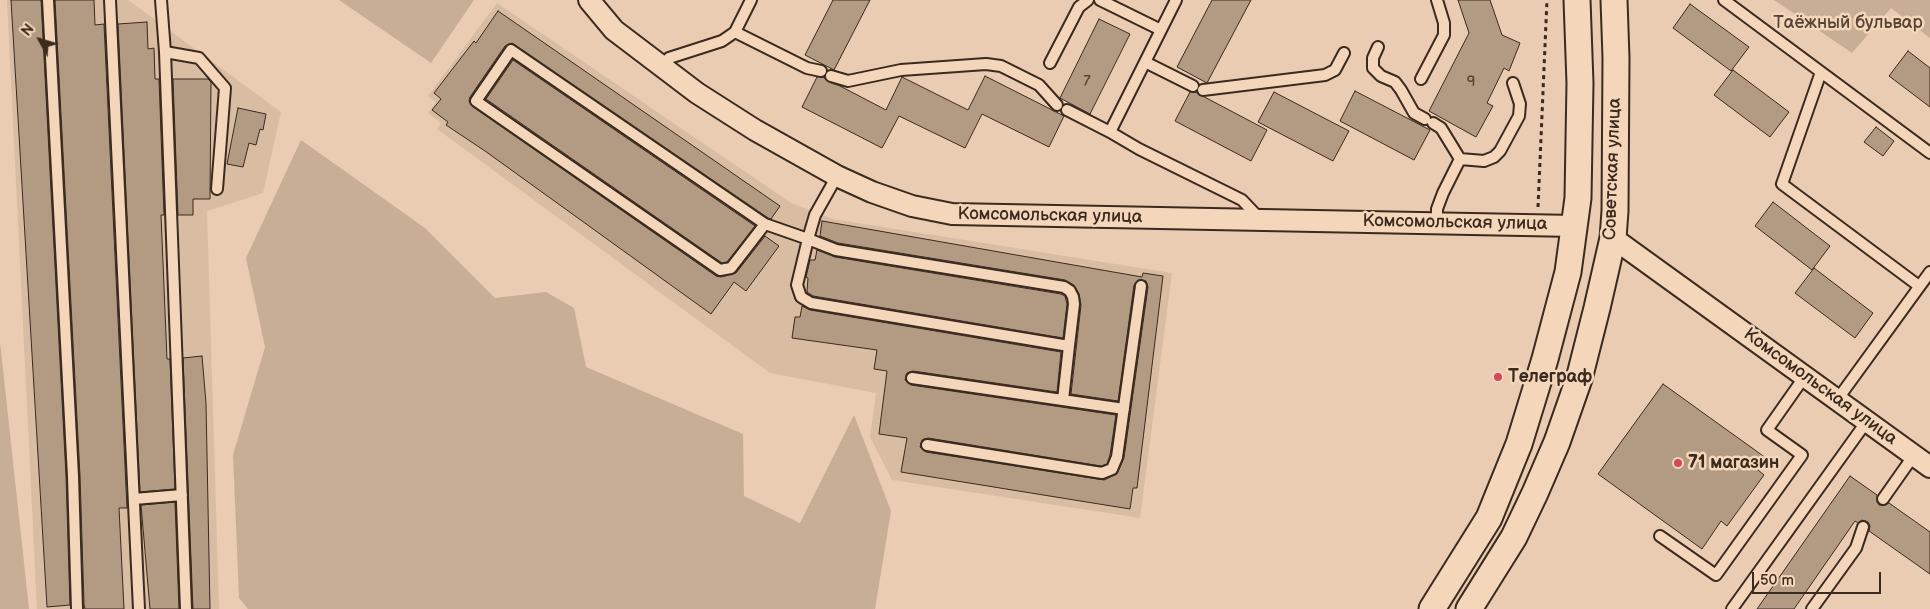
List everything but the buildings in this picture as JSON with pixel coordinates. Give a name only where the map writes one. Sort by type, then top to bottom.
[{"type":"street","name":"Комсомольская улица","points":[[589,0],[614,30],[660,67],[697,93],[756,130],[837,176],[872,192],[912,206],[952,214],[1576,226]]},
{"type":"street","name":"Советская улица","points":[[1432,609],[1489,518],[1518,444],[1548,351],[1568,272],[1576,226],[1580,83],[1577,0]]},
{"type":"street","name":"Советская улица","points":[[1469,609],[1514,537],[1557,442],[1579,379],[1613,238],[1615,212],[1616,58],[1614,0]]},
{"type":"street","name":"Комсомольская улица","points":[[1613,238],[1930,466]]},
{"type":"lane","points":[[48,0],[73,476],[76,609]]},
{"type":"lane","points":[[110,0],[139,609]]},
{"type":"lane","points":[[161,0],[165,52],[186,609]]},
{"type":"lane","points":[[660,67],[669,58],[722,42],[735,32],[751,0]]},
{"type":"lane","points":[[1050,63],[1079,7],[1088,0]]},
{"type":"lane","points":[[1100,0],[1161,30]]},
{"type":"lane","points":[[1110,132],[1176,0]]},
{"type":"lane","points":[[1421,79],[1444,36],[1444,23],[1437,0]]},
{"type":"lane","points":[[1724,0],[1930,153]]},
{"type":"lane","points":[[735,32],[807,68],[821,71]]},
{"type":"lane","points":[[1378,47],[1373,58],[1373,68],[1381,76],[1394,82],[1401,90],[1414,113],[1441,128],[1460,159]]},
{"type":"lane","points":[[765,224],[731,268],[720,270],[476,101],[511,50],[765,224],[836,250],[1064,287],[1070,291],[1074,304],[1063,400]]},
{"type":"lane","points":[[165,52],[199,58],[225,88],[217,188]]},
{"type":"lane","points":[[1203,90],[1325,76],[1335,70],[1344,54]]},
{"type":"lane","points":[[1145,62],[1193,86]]},
{"type":"lane","points":[[831,76],[848,80],[901,70],[986,64],[1001,66],[1038,85],[1057,105]]},
{"type":"lane","points":[[1821,72],[1782,184],[1919,286]]},
{"type":"lane","points":[[1460,159],[1484,161],[1500,152],[1520,116],[1520,104],[1513,84]]},
{"type":"lane","points":[[1066,110],[1242,200],[1260,220]]},
{"type":"lane","points":[[1437,222],[1437,209],[1460,159]]},
{"type":"lane","points":[[837,176],[818,209],[808,239],[796,285],[801,296],[811,303],[1069,346]]},
{"type":"lane","points":[[1837,400],[1930,272]]},
{"type":"lane","points":[[927,445],[1102,473],[1112,469],[1117,456],[1141,286]]},
{"type":"lane","points":[[1660,536],[1716,575],[1802,455],[1767,430],[1805,376]]},
{"type":"lane","points":[[912,378],[1124,409]]},
{"type":"lane","points":[[1732,609],[1867,421]]},
{"type":"lane","points":[[1883,499],[1914,455]]},
{"type":"lane","points":[[134,499],[182,495]]},
{"type":"lane","points":[[1812,609],[1856,548],[1863,527]]},
{"type":"path","points":[[1537,225],[1547,0]]},
{"type":"shaded area","points":[[7,0],[128,0],[281,112],[263,193],[207,211],[219,609],[37,609]]},
{"type":"shaded area","points":[[497,3],[791,203],[833,219],[1172,273],[1140,518],[892,480],[870,437],[876,393],[770,373],[437,129],[441,123],[428,113],[436,102],[428,96]]},
{"type":"green space","points":[[339,0],[474,0],[431,63]]},
{"type":"green space","name":"Таёжный бульвар","points":[[1774,0],[1930,0],[1930,38],[1891,8],[1852,53]]},
{"type":"green space","points":[[301,140],[425,228],[495,298],[546,292],[574,308],[586,367],[743,434],[744,496],[800,523],[854,415],[891,511],[875,609],[248,609],[239,598],[233,455],[265,347],[246,258]]},
{"type":"green space","points":[[0,342],[29,609],[0,609]]},
{"type":"place","name":"Телеграф","points":[[1498,377]]},
{"type":"place","name":"71 магазин","points":[[1678,463]]}]
